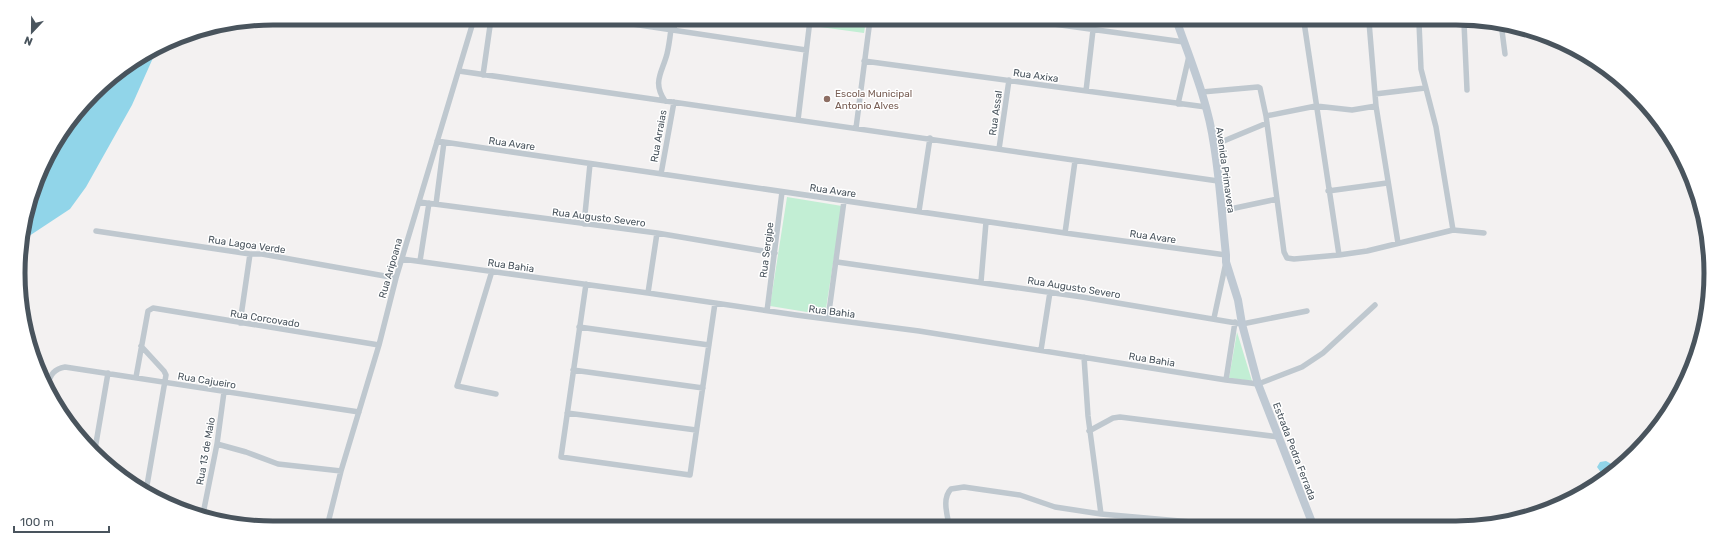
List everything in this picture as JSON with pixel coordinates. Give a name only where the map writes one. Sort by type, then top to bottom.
[{"type":"street","name":"Rua Aripoana","points":[[328,521],[341,471],[379,345],[396,278],[472,25]]},
{"type":"street","points":[[483,75],[490,25]]},
{"type":"street","points":[[639,25],[806,50]]},
{"type":"street","points":[[666,101],[659,91],[658,82],[660,71],[667,54],[674,25]]},
{"type":"street","points":[[798,120],[809,25]]},
{"type":"street","points":[[856,128],[869,25]]},
{"type":"street","points":[[1059,25],[1184,42]]},
{"type":"street","name":"Avenida Primavera","points":[[1178,25],[1190,54],[1202,92],[1214,145],[1226,258],[1238,300],[1238,323]]},
{"type":"street","points":[[1304,25],[1328,191],[1339,255]]},
{"type":"street","points":[[1369,25],[1376,106],[1387,183],[1398,243]]},
{"type":"street","points":[[1419,25],[1420,60],[1425,88],[1436,127],[1453,230]]},
{"type":"street","points":[[1464,26],[1467,90]]},
{"type":"street","points":[[1086,91],[1093,30]]},
{"type":"street","points":[[1502,30],[1505,54]]},
{"type":"street","points":[[1178,104],[1190,54]]},
{"type":"street","name":"Rua Axixa","points":[[864,61],[1206,108]]},
{"type":"street","points":[[459,71],[930,138],[1075,161],[1218,181]]},
{"type":"street","name":"Rua Assal","points":[[999,149],[1009,80]]},
{"type":"street","points":[[1202,92],[1259,87],[1266,116],[1284,252],[1287,258],[1294,259],[1339,255],[1453,230],[1484,233]]},
{"type":"street","points":[[1375,94],[1425,88]]},
{"type":"street","name":"Rua Arraias","points":[[661,174],[674,102]]},
{"type":"street","points":[[1266,116],[1316,106],[1352,110],[1376,106]]},
{"type":"street","points":[[1214,145],[1267,124]]},
{"type":"street","points":[[919,211],[930,138]]},
{"type":"street","name":"Rua Avare","points":[[437,141],[919,211],[1226,258]]},
{"type":"street","points":[[436,204],[444,142]]},
{"type":"street","points":[[1065,233],[1075,161]]},
{"type":"street","points":[[584,224],[590,164]]},
{"type":"street","points":[[1328,191],[1387,183]]},
{"type":"street","name":"Rua Sergipe","points":[[766,311],[782,192]]},
{"type":"street","points":[[1221,211],[1277,199]]},
{"type":"street","points":[[828,320],[844,201]]},
{"type":"street","name":"Rua Augusto Severo","points":[[419,202],[657,233],[775,252]]},
{"type":"street","points":[[420,261],[429,203]]},
{"type":"street","points":[[981,282],[986,222]]},
{"type":"street","name":"Rua Lagoa Verde","points":[[96,231],[250,254],[262,254],[396,278]]},
{"type":"street","points":[[648,293],[657,233]]},
{"type":"street","points":[[240,323],[250,254]]},
{"type":"street","points":[[1214,318],[1226,258]]},
{"type":"street","name":"Rua Bahia","points":[[402,259],[586,284],[828,320],[919,331],[1258,384]]},
{"type":"street","name":"Rua Augusto Severo","points":[[837,262],[1050,292],[1238,323],[1307,311]]},
{"type":"street","points":[[492,271],[457,386],[496,394]]},
{"type":"street","points":[[586,284],[561,457],[690,475],[715,303]]},
{"type":"street","points":[[1041,350],[1050,292]]},
{"type":"street","points":[[1258,384],[1302,367],[1316,359],[1375,305]]},
{"type":"street","name":"Rua Corcovado","points":[[141,346],[149,310],[152,308],[379,345]]},
{"type":"street","points":[[1226,380],[1238,323]]},
{"type":"street","name":"Estrada Pedra Ferrada","points":[[1238,323],[1258,384],[1311,521]]},
{"type":"street","points":[[579,327],[709,345]]},
{"type":"street","points":[[136,377],[141,346]]},
{"type":"street","points":[[141,346],[166,375],[147,487]]},
{"type":"street","points":[[1084,357],[1089,431],[1101,514]]},
{"type":"street","name":"Rua Cajueiro","points":[[49,380],[54,371],[59,368],[66,367],[359,412]]},
{"type":"street","points":[[573,370],[703,388]]},
{"type":"street","points":[[96,446],[108,373]]},
{"type":"street","name":"Rua 13 de Maio","points":[[204,511],[217,444],[224,392]]},
{"type":"street","points":[[567,413],[696,430]]},
{"type":"street","points":[[1089,431],[1113,418],[1120,417],[1279,437]]},
{"type":"street","points":[[217,444],[246,452],[278,464],[341,471]]},
{"type":"street","points":[[949,521],[946,498],[949,492],[958,487],[1020,495],[1055,507],[1101,514],[1180,521]]},
{"type":"green space","points":[[813,25],[865,25],[864,33]]},
{"type":"green space","points":[[787,197],[842,206],[825,315],[770,306]]},
{"type":"green space","points":[[1237,332],[1252,381],[1229,378]]},
{"type":"water","points":[[154,55],[132,105],[86,187],[70,209],[28,237],[33,209],[44,178],[58,149],[76,122],[109,87],[122,76]]},
{"type":"water","points":[[1606,461],[1613,465],[1602,474],[1597,467],[1600,462]]},
{"type":"place","name":"Escola Municipal Antonio Alves","points":[[827,99]]}]
